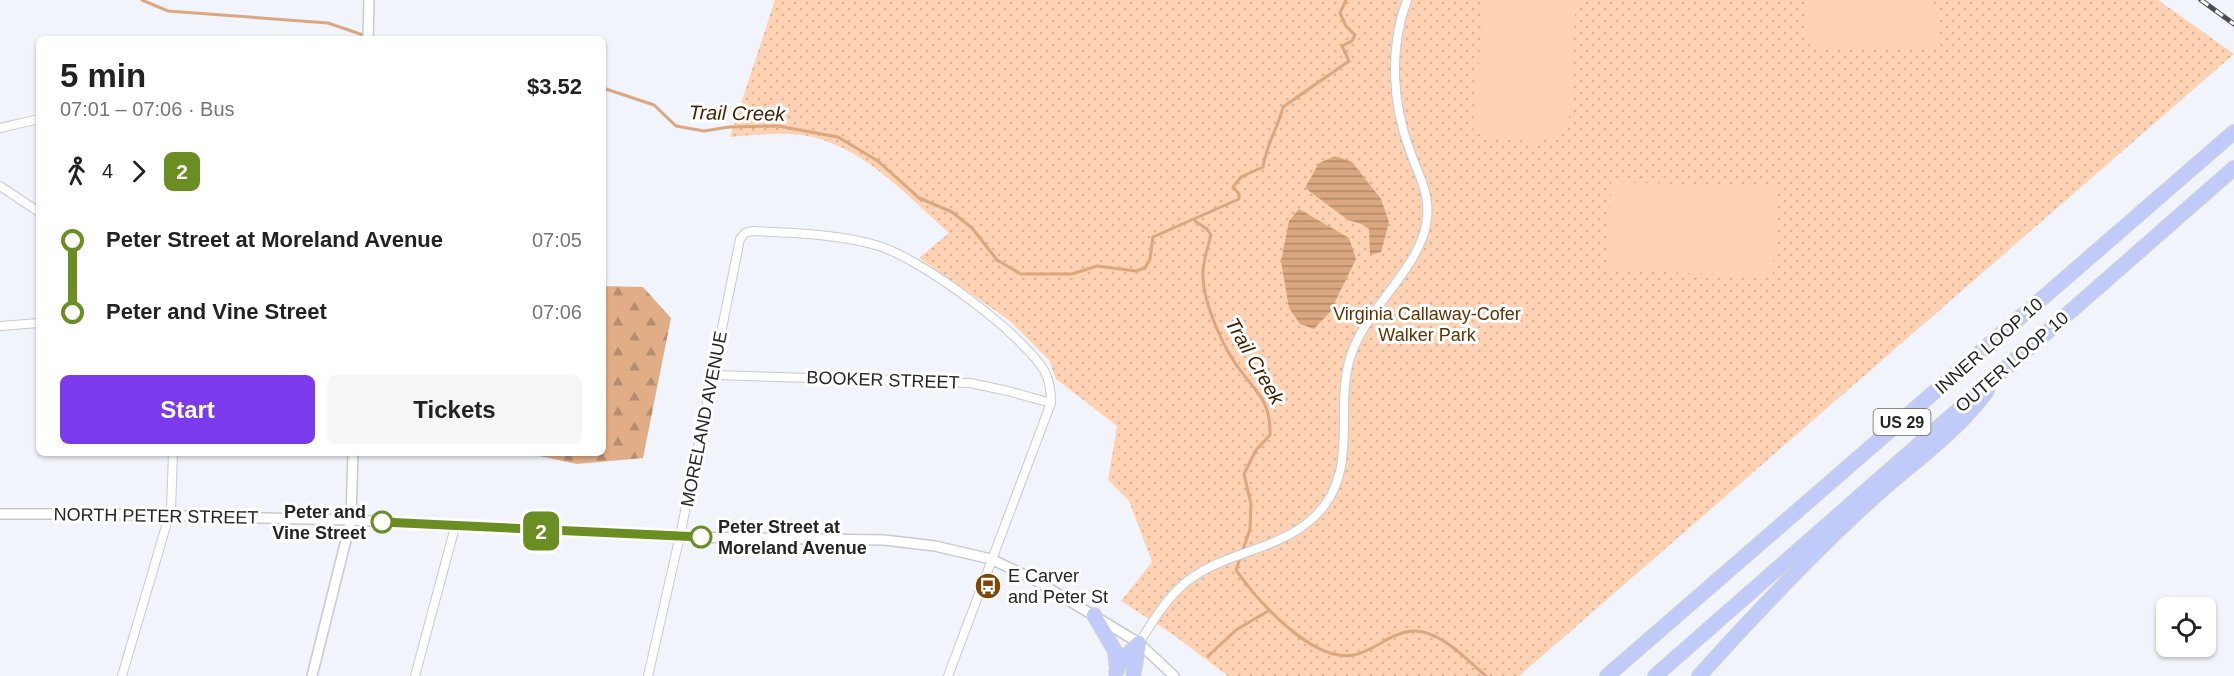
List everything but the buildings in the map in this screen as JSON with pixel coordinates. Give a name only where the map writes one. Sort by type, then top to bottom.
[{"type":"highway","name":"INNER LOOP 10","points":[[1608,676],[2234,132]]},
{"type":"highway","name":"OUTER LOOP 10","points":[[1655,676],[2234,168]]},
{"type":"highway","points":[[1699,676],[1785,582],[1874,498],[1973,411],[2001,372]]},
{"type":"highway","points":[[1094,615],[1115,651],[1116,673]]},
{"type":"highway","points":[[1116,673],[1122,660],[1138,644]]},
{"type":"highway","points":[[1133,676],[1138,644]]},
{"type":"street","points":[[1138,644],[1172,594],[1189,580],[1214,566],[1277,540],[1312,519],[1330,498],[1340,477],[1344,458],[1344,403],[1350,360],[1370,317],[1417,250],[1427,224],[1427,197],[1424,183],[1410,151],[1396,98],[1396,50],[1407,0]]},
{"type":"street","points":[[368,36],[369,5]]},
{"type":"street","points":[[0,128],[36,121]]},
{"type":"street","points":[[0,186],[36,210]]},
{"type":"street","name":"MORELAND AVENUE","points":[[648,676],[680,537],[740,240],[745,233],[752,231],[809,234],[854,241],[879,246],[909,260],[979,307],[1028,352],[1048,379],[1051,403]]},
{"type":"street","points":[[0,326],[36,323]]},
{"type":"street","name":"BOOKER STREET","points":[[713,375],[970,383],[999,388],[1051,403]]},
{"type":"street","points":[[948,676],[1051,403]]},
{"type":"street","points":[[122,676],[171,509],[173,456]]},
{"type":"street","points":[[312,676],[351,520],[353,456]]},
{"type":"street","name":"NORTH PETER STREET","points":[[0,514],[351,520],[680,537],[884,540],[954,549],[991,559],[1035,580],[1138,644],[1174,676]]},
{"type":"street","points":[[415,676],[455,527]]},
{"type":"green space","name":"Virginia Callaway-Cofer Walker Park","points":[[775,0],[2158,0],[2234,54],[1519,676],[1228,676],[1175,636],[1121,601],[1152,562],[1129,501],[1108,480],[1117,426],[1056,379],[1049,360],[1009,320],[919,258],[949,233],[886,177],[852,153],[833,144],[813,137],[793,134],[730,137]]},
{"type":"green space","points":[[1484,0],[1576,0],[1569,119],[1563,133],[1532,142],[1479,134],[1473,129]]},
{"type":"green space","points":[[1807,0],[1934,0],[1941,49],[1816,47],[1804,35]]},
{"type":"green space","points":[[1611,182],[1776,187],[1773,276],[1609,270]]},
{"type":"green space","points":[[606,286],[643,287],[671,318],[643,458],[577,464],[539,456],[606,456]]},
{"type":"shaded area","points":[[1335,156],[1352,162],[1381,199],[1389,222],[1381,252],[1370,255],[1369,229],[1348,220],[1305,188],[1319,163]]},
{"type":"shaded area","points":[[1299,209],[1349,238],[1356,259],[1330,312],[1314,329],[1300,324],[1289,308],[1281,261],[1289,221]]},
{"type":"waterway","name":"Trail Creek","points":[[142,0],[168,11],[328,23],[366,36]]},
{"type":"waterway","name":"Trail Creek","points":[[606,89],[654,105],[676,126],[704,131],[729,127],[778,126],[838,137],[878,161],[919,198],[952,212],[972,228],[997,260],[1021,274],[1072,274],[1097,266],[1136,271],[1145,268],[1150,259],[1153,237],[1239,199],[1239,194],[1233,187],[1241,177],[1263,167],[1283,107],[1349,61],[1342,46],[1352,41],[1355,35],[1346,26],[1340,13],[1346,0]]},
{"type":"waterway","name":"Trail Creek","points":[[1195,221],[1207,229],[1211,235],[1204,261],[1203,276],[1206,297],[1214,321],[1230,354],[1264,403],[1270,422],[1270,435],[1256,450],[1244,474],[1251,504],[1250,529],[1236,570],[1257,597],[1287,627],[1321,649],[1338,655],[1354,655],[1405,632],[1423,632],[1443,640],[1486,676]]},
{"type":"waterway","points":[[1208,656],[1236,630],[1268,611]]},
{"type":"railway","points":[[2201,0],[2234,24]]},
{"type":"bus line","name":"2","points":[[382,522],[701,537]]},
{"type":"place","name":"Peter and Vine Street","points":[[382,522]]},
{"type":"place","name":"Peter Street at Moreland Avenue","points":[[701,537]]},
{"type":"place","name":"E Carver and Peter St","points":[[988,586]]}]
